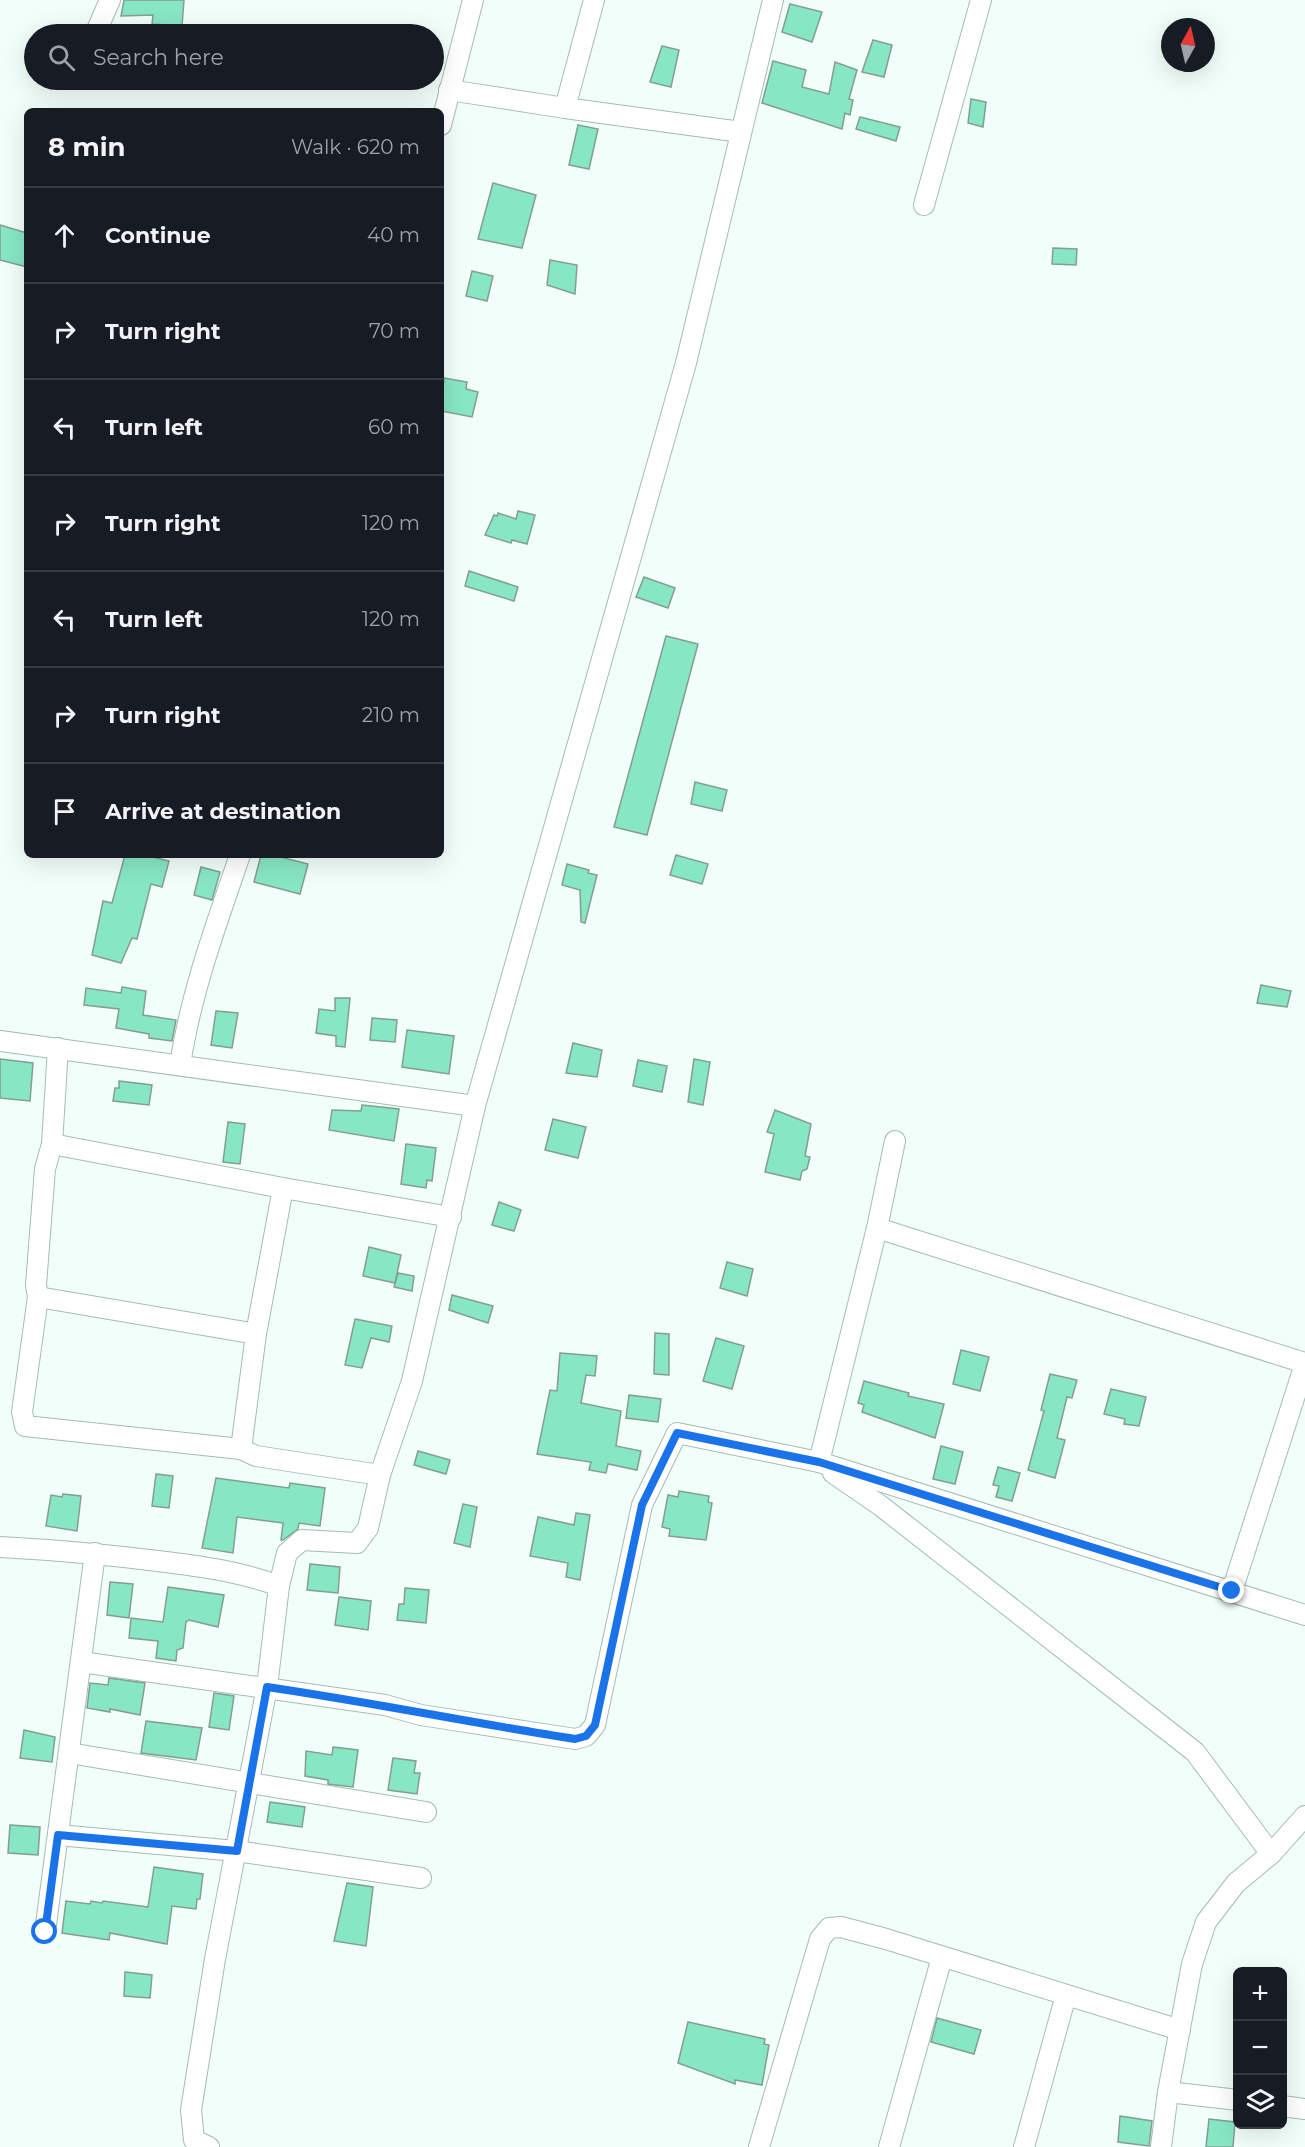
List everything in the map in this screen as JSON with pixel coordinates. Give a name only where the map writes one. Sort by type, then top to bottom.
[{"type":"street","points":[[99,24],[110,0]]},
{"type":"street","points":[[444,112],[472,0]]},
{"type":"street","points":[[565,108],[594,0]]},
{"type":"street","points":[[209,2147],[194,2140],[191,2110],[215,1959],[267,1687],[279,1586],[287,1553],[302,1540],[357,1543],[368,1528],[380,1475],[412,1381],[475,1106],[686,363],[773,0]]},
{"type":"street","points":[[924,206],[981,0]]},
{"type":"street","points":[[449,90],[741,132]]},
{"type":"street","points":[[180,1065],[187,1022],[203,962],[239,858]]},
{"type":"street","points":[[0,1041],[475,1106]]},
{"type":"street","points":[[58,1048],[52,1144],[45,1169],[36,1285],[38,1297],[22,1412],[25,1426],[241,1449],[256,1456],[380,1475]]},
{"type":"street","points":[[819,1462],[877,1228],[895,1141]]},
{"type":"street","points":[[52,1144],[451,1217]]},
{"type":"street","points":[[241,1449],[256,1334],[283,1188]]},
{"type":"street","points":[[877,1228],[1305,1363],[1232,1591]]},
{"type":"street","points":[[38,1297],[256,1334]]},
{"type":"street","points":[[81,1662],[385,1705],[421,1714],[563,1738],[575,1739],[586,1736],[595,1725],[642,1505],[677,1433],[819,1462],[1305,1615]]},
{"type":"street","points":[[819,1462],[880,1506],[1195,1752],[1271,1854]]},
{"type":"street","points":[[0,1547],[95,1553],[224,1570],[250,1575],[279,1586]]},
{"type":"street","points":[[45,1932],[95,1553]]},
{"type":"street","points":[[69,1753],[426,1812]]},
{"type":"street","points":[[1161,2147],[1168,2092],[1192,1964],[1206,1922],[1236,1883],[1271,1854],[1305,1816]]},
{"type":"street","points":[[58,1835],[237,1851],[421,1878]]},
{"type":"street","points":[[759,2147],[820,1939],[830,1928],[841,1927],[1180,2030]]},
{"type":"street","points":[[889,2147],[942,1957]]},
{"type":"street","points":[[1024,2147],[1066,1995]]},
{"type":"street","points":[[1168,2092],[1233,2099]]},
{"type":"street","points":[[1287,2107],[1305,2109]]},
{"type":"building","points":[[124,0],[184,0],[182,24],[152,24],[153,15],[121,16]]},
{"type":"building","points":[[790,4],[822,12],[812,42],[782,32]]},
{"type":"building","points":[[873,40],[892,45],[884,77],[862,72]]},
{"type":"building","points":[[662,46],[679,50],[671,87],[650,82]]},
{"type":"building","points":[[773,61],[806,70],[802,87],[829,94],[835,62],[857,70],[849,99],[853,100],[850,115],[845,113],[842,129],[762,103]]},
{"type":"building","points":[[971,99],[986,102],[983,127],[968,123]]},
{"type":"building","points":[[860,117],[900,127],[896,141],[856,129]]},
{"type":"building","points":[[578,125],[598,129],[589,169],[569,165]]},
{"type":"building","points":[[493,183],[536,195],[522,248],[478,239]]},
{"type":"building","points":[[0,225],[24,232],[24,266],[0,260]]},
{"type":"building","points":[[1053,248],[1077,249],[1076,265],[1052,264]]},
{"type":"building","points":[[550,260],[577,265],[575,294],[547,285]]},
{"type":"building","points":[[472,271],[493,276],[487,301],[466,296]]},
{"type":"building","points":[[444,378],[467,382],[466,389],[478,392],[472,417],[444,412]]},
{"type":"building","points":[[518,511],[535,515],[527,544],[512,540],[511,543],[485,535],[494,515],[497,516],[498,513],[516,519]]},
{"type":"building","points":[[469,571],[518,587],[514,601],[465,586]]},
{"type":"building","points":[[644,577],[675,588],[668,608],[636,597]]},
{"type":"building","points":[[666,636],[698,644],[647,835],[614,827]]},
{"type":"building","points":[[695,782],[727,790],[722,811],[691,804]]},
{"type":"building","points":[[676,855],[708,864],[702,884],[670,875]]},
{"type":"building","points":[[124,858],[157,858],[169,861],[162,887],[151,884],[137,939],[132,938],[121,963],[92,955],[103,901],[112,903]]},
{"type":"building","points":[[260,858],[285,858],[308,864],[300,894],[254,882]]},
{"type":"building","points":[[567,864],[589,870],[588,873],[597,875],[585,923],[581,922],[580,890],[562,885]]},
{"type":"building","points":[[201,867],[220,872],[212,900],[194,895]]},
{"type":"building","points":[[1261,985],[1291,991],[1287,1007],[1257,1003]]},
{"type":"building","points":[[122,987],[146,991],[143,1015],[176,1020],[172,1041],[149,1038],[149,1034],[116,1028],[119,1009],[84,1005],[86,988],[121,993]]},
{"type":"building","points":[[335,998],[350,998],[345,1047],[336,1046],[336,1036],[316,1033],[319,1009],[335,1011]]},
{"type":"building","points":[[216,1011],[238,1013],[232,1048],[211,1045]]},
{"type":"building","points":[[372,1018],[397,1020],[395,1042],[370,1040]]},
{"type":"building","points":[[407,1030],[454,1036],[449,1074],[402,1067]]},
{"type":"building","points":[[573,1043],[602,1050],[597,1077],[566,1073]]},
{"type":"building","points":[[0,1059],[33,1063],[30,1101],[0,1098]]},
{"type":"building","points":[[694,1059],[710,1062],[703,1105],[688,1102]]},
{"type":"building","points":[[638,1060],[667,1066],[662,1092],[633,1086]]},
{"type":"building","points":[[119,1081],[152,1085],[149,1105],[113,1101],[115,1088],[119,1088]]},
{"type":"building","points":[[362,1105],[399,1109],[394,1141],[329,1130],[332,1110],[361,1111]]},
{"type":"building","points":[[775,1110],[811,1124],[805,1156],[810,1157],[807,1169],[802,1171],[800,1180],[765,1172],[774,1134],[767,1132]]},
{"type":"building","points":[[553,1119],[586,1127],[578,1158],[545,1150]]},
{"type":"building","points":[[228,1122],[245,1124],[240,1164],[223,1162]]},
{"type":"building","points":[[406,1144],[436,1148],[432,1181],[427,1180],[426,1188],[401,1184]]},
{"type":"building","points":[[499,1202],[521,1210],[514,1231],[492,1225]]},
{"type":"building","points":[[369,1247],[401,1255],[395,1283],[363,1276]]},
{"type":"building","points":[[727,1262],[753,1269],[747,1296],[720,1288]]},
{"type":"building","points":[[398,1273],[414,1276],[412,1291],[394,1287]]},
{"type":"building","points":[[452,1295],[493,1306],[488,1323],[449,1310]]},
{"type":"building","points":[[355,1319],[392,1326],[389,1342],[371,1338],[362,1368],[345,1365]]},
{"type":"building","points":[[655,1333],[669,1334],[669,1375],[654,1374]]},
{"type":"building","points":[[716,1338],[744,1346],[732,1389],[703,1381]]},
{"type":"building","points":[[961,1350],[989,1357],[980,1391],[953,1384]]},
{"type":"building","points":[[560,1353],[597,1356],[595,1376],[586,1375],[581,1403],[621,1411],[616,1446],[641,1451],[637,1470],[608,1464],[606,1473],[589,1470],[591,1462],[537,1454],[550,1390],[557,1391]]},
{"type":"building","points":[[1050,1374],[1077,1380],[1072,1398],[1067,1397],[1057,1438],[1065,1440],[1055,1478],[1028,1470],[1044,1411],[1041,1410]]},
{"type":"building","points":[[864,1381],[909,1393],[908,1396],[944,1404],[935,1438],[862,1412],[864,1405],[858,1403]]},
{"type":"building","points":[[1111,1389],[1146,1397],[1139,1426],[1124,1424],[1125,1419],[1104,1414]]},
{"type":"building","points":[[629,1395],[661,1399],[658,1422],[626,1418]]},
{"type":"building","points":[[941,1446],[963,1452],[955,1484],[933,1479]]},
{"type":"building","points":[[418,1451],[450,1460],[446,1474],[414,1465]]},
{"type":"building","points":[[998,1467],[1020,1473],[1012,1501],[996,1497],[999,1486],[993,1485]]},
{"type":"building","points":[[156,1474],[173,1476],[169,1508],[152,1506]]},
{"type":"building","points":[[216,1478],[289,1488],[290,1483],[325,1488],[320,1526],[299,1523],[298,1529],[281,1540],[283,1523],[237,1517],[233,1553],[202,1548]]},
{"type":"building","points":[[679,1491],[709,1496],[708,1502],[712,1503],[706,1540],[669,1536],[670,1529],[662,1527],[668,1495],[678,1497]]},
{"type":"building","points":[[63,1494],[81,1496],[77,1531],[46,1526],[51,1495],[62,1497]]},
{"type":"building","points":[[463,1504],[477,1507],[470,1547],[454,1543]]},
{"type":"building","points":[[576,1513],[590,1515],[580,1580],[566,1577],[568,1563],[530,1556],[538,1517],[574,1525]]},
{"type":"building","points":[[310,1564],[340,1567],[338,1593],[307,1590]]},
{"type":"building","points":[[110,1582],[133,1584],[129,1618],[107,1615]]},
{"type":"building","points":[[168,1587],[224,1595],[218,1627],[189,1620],[186,1622],[183,1648],[177,1650],[176,1661],[156,1658],[158,1641],[129,1638],[131,1618],[163,1622]]},
{"type":"building","points":[[405,1588],[429,1590],[426,1623],[397,1620],[399,1604],[404,1604]]},
{"type":"building","points":[[339,1597],[371,1601],[368,1630],[335,1625]]},
{"type":"building","points":[[109,1678],[145,1683],[140,1715],[110,1709],[110,1712],[87,1708],[90,1683],[108,1685]]},
{"type":"building","points":[[214,1693],[234,1696],[229,1730],[209,1727]]},
{"type":"building","points":[[146,1721],[202,1728],[196,1760],[141,1753]]},
{"type":"building","points":[[24,1730],[55,1737],[52,1762],[20,1758]]},
{"type":"building","points":[[333,1747],[358,1750],[353,1787],[328,1784],[328,1780],[305,1776],[306,1751],[332,1755]]},
{"type":"building","points":[[393,1758],[416,1761],[414,1773],[420,1773],[417,1794],[388,1790]]},
{"type":"building","points":[[270,1802],[305,1807],[302,1827],[267,1822]]},
{"type":"building","points":[[10,1825],[40,1827],[38,1855],[8,1853]]},
{"type":"building","points":[[154,1867],[203,1874],[200,1899],[197,1899],[196,1909],[172,1906],[167,1944],[110,1933],[109,1940],[62,1933],[66,1901],[90,1904],[91,1901],[102,1903],[103,1901],[148,1907]]},
{"type":"building","points":[[347,1883],[373,1887],[366,1946],[334,1941]]},
{"type":"building","points":[[125,1972],[152,1975],[150,1998],[124,1996]]},
{"type":"building","points":[[937,2018],[981,2030],[974,2054],[931,2042]]},
{"type":"building","points":[[688,2022],[765,2039],[764,2044],[769,2045],[762,2085],[735,2080],[735,2084],[678,2063]]},
{"type":"building","points":[[1120,2116],[1152,2121],[1149,2146],[1118,2142]]},
{"type":"building","points":[[1209,2119],[1233,2122],[1233,2147],[1206,2147]]},
{"type":"route","points":[[45,1932],[58,1835],[237,1851],[267,1687],[385,1705],[421,1714],[575,1739],[586,1736],[595,1725],[642,1505],[677,1433],[819,1462],[1232,1591]]}]
